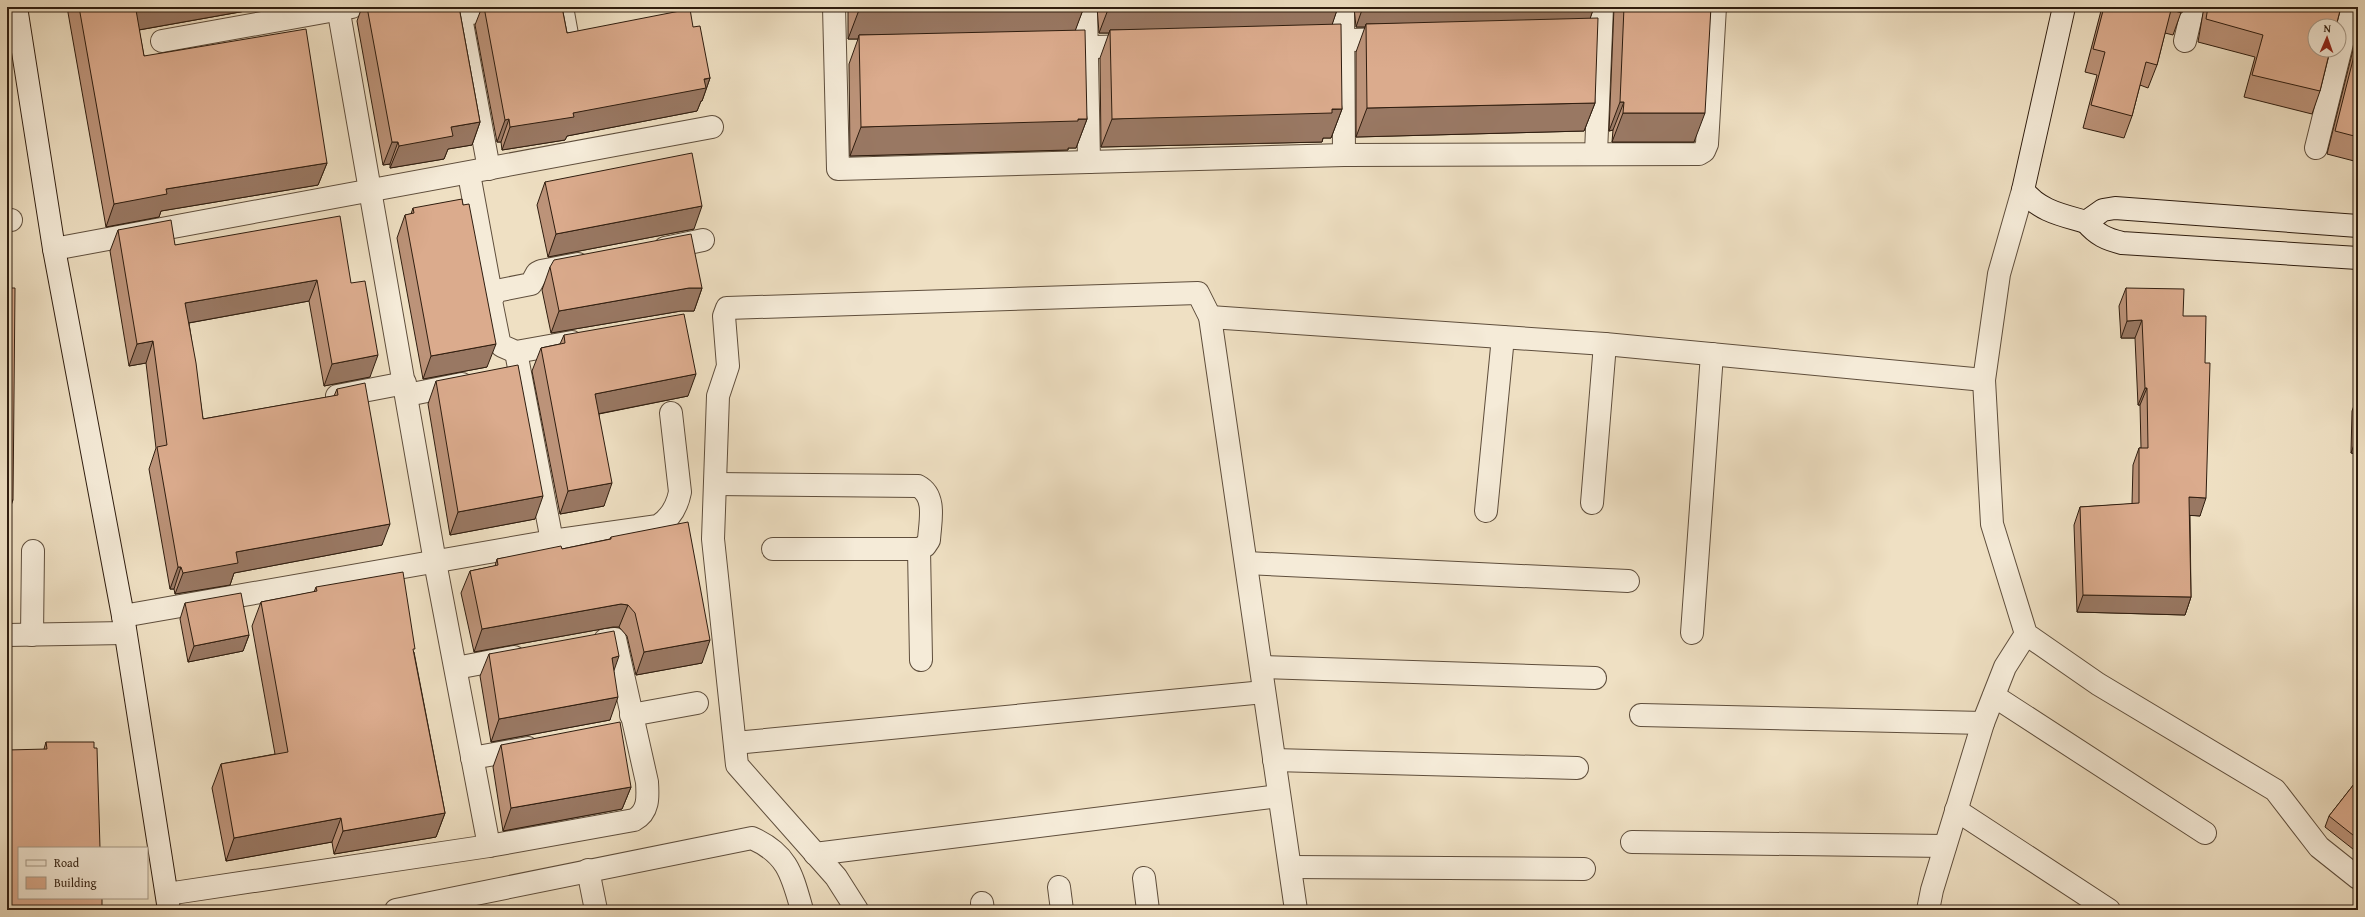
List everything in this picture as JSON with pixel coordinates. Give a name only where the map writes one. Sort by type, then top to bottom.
[{"type":"street","points":[[489,283],[479,171],[460,11],[504,7]]},
{"type":"street","points":[[562,7],[568,40]]},
{"type":"street","points":[[834,7],[838,169],[1344,155],[1596,153],[1686,155],[1704,151],[1707,144],[1715,7]]},
{"type":"street","points":[[1086,7],[1089,162]]},
{"type":"street","points":[[1343,7],[1344,155]]},
{"type":"street","points":[[1596,153],[1602,7]]},
{"type":"street","points":[[2064,7],[2023,190],[1999,274],[1984,380],[1992,524],[2026,634],[2098,684],[2275,790],[2318,847],[2358,878]]},
{"type":"street","points":[[2185,41],[2194,7]]},
{"type":"street","points":[[2316,148],[2351,7]]},
{"type":"street","points":[[162,41],[343,8],[371,189],[436,562],[489,846]]},
{"type":"street","points":[[14,21],[54,249],[124,625],[168,902],[634,820],[642,816],[647,805],[647,782],[628,725],[615,638],[584,644]]},
{"type":"street","points":[[1577,35],[1601,34]]},
{"type":"street","points":[[1289,42],[1413,39]]},
{"type":"street","points":[[1032,48],[1157,45]]},
{"type":"street","points":[[835,52],[859,52]]},
{"type":"street","points":[[54,249],[371,189],[479,171],[712,128]]},
{"type":"street","points":[[2023,190],[2037,205],[2049,212],[2086,222],[2093,230],[2107,240],[2122,243],[2358,258]]},
{"type":"street","points":[[2086,222],[2103,210],[2115,208],[2358,226]]},
{"type":"street","points":[[641,252],[703,240]]},
{"type":"street","points":[[552,541],[518,362],[499,341],[492,302],[496,291],[531,284],[537,273],[541,271],[595,261]]},
{"type":"street","points":[[858,910],[836,877],[737,765],[713,538],[718,396],[728,366],[724,316],[727,308],[1198,293],[1210,317],[1296,910]]},
{"type":"street","points":[[1210,317],[1605,344],[1984,380]]},
{"type":"street","points":[[1486,511],[1503,337]]},
{"type":"street","points":[[315,401],[490,379],[518,362],[592,339]]},
{"type":"street","points":[[1592,503],[1605,344]]},
{"type":"street","points":[[1692,633],[1712,354]]},
{"type":"street","points":[[7,635],[124,625],[436,562],[552,541],[658,526],[668,520],[678,502],[680,492],[671,413]]},
{"type":"street","points":[[715,484],[918,486],[924,490],[930,500],[929,540],[925,546],[919,549],[773,549]]},
{"type":"street","points":[[919,549],[921,660]]},
{"type":"street","points":[[32,634],[33,551]]},
{"type":"street","points":[[1246,563],[1628,581]]},
{"type":"street","points":[[1928,910],[1945,846],[1983,723],[2005,667],[2026,634]]},
{"type":"street","points":[[456,668],[532,654]]},
{"type":"street","points":[[1261,667],[1595,678]]},
{"type":"street","points":[[735,743],[1264,692]]},
{"type":"street","points":[[1994,696],[2205,833]]},
{"type":"street","points":[[628,725],[697,703]]},
{"type":"street","points":[[1641,715],[1983,723]]},
{"type":"street","points":[[472,758],[549,744]]},
{"type":"street","points":[[1274,760],[1577,768]]},
{"type":"street","points":[[815,854],[1279,796]]},
{"type":"street","points":[[1956,810],[2109,910]]},
{"type":"street","points":[[396,910],[752,838],[769,846],[782,859],[792,876],[802,910]]},
{"type":"street","points":[[1632,842],[1945,846]]},
{"type":"street","points":[[1290,867],[1584,869]]},
{"type":"street","points":[[588,870],[596,910]]},
{"type":"street","points":[[1144,878],[1148,910]]},
{"type":"street","points":[[1059,887],[1062,910]]},
{"type":"building","points":[[79,7],[151,7],[136,10],[144,56],[306,29],[327,163],[166,189],[167,194],[114,204]]},
{"type":"building","points":[[367,7],[459,7],[480,122],[451,127],[453,136],[399,146],[398,142],[392,142]]},
{"type":"building","points":[[484,7],[562,7],[567,33],[690,9],[693,27],[700,26],[710,78],[704,79],[706,88],[573,113],[574,117],[510,127],[509,119],[505,120]]},
{"type":"building","points":[[859,7],[1007,7],[859,10]]},
{"type":"building","points":[[1624,7],[1711,7],[1705,113],[1623,113],[1624,102],[1620,102]]},
{"type":"building","points":[[2104,7],[2183,7],[2182,13],[2171,10],[2157,65],[2146,62],[2132,116],[2091,105],[2105,52],[2093,49]]},
{"type":"building","points":[[2208,7],[2341,7],[2338,18],[2307,18],[2307,58],[2328,58],[2320,91],[2252,75],[2263,35],[2206,19]]},
{"type":"building","points":[[1598,18],[1595,103],[1367,108],[1366,24]]},
{"type":"building","points":[[1341,24],[1342,109],[1332,109],[1332,113],[1112,119],[1110,30]]},
{"type":"building","points":[[1085,30],[1087,119],[1078,119],[1078,121],[861,127],[859,35]]},
{"type":"building","points":[[2358,40],[2358,137],[2335,131]]},
{"type":"building","points":[[692,153],[702,206],[556,234],[545,182]]},
{"type":"building","points":[[462,199],[463,205],[469,204],[496,344],[431,356],[405,215],[414,213],[413,208]]},
{"type":"building","points":[[340,216],[351,283],[365,281],[378,355],[332,364],[317,280],[185,303],[196,363],[203,419],[338,395],[337,389],[365,383],[390,524],[236,552],[238,563],[183,573],[181,567],[178,567],[157,447],[167,445],[153,341],[137,344],[118,230],[171,220],[175,245]]},
{"type":"building","points":[[691,234],[702,288],[689,288],[559,311],[550,267],[554,260]]},
{"type":"building","points":[[7,288],[15,288],[13,500],[7,500]]},
{"type":"building","points":[[2126,288],[2184,289],[2183,316],[2206,316],[2205,363],[2210,363],[2206,498],[2189,497],[2191,597],[2083,595],[2080,507],[2139,503],[2139,448],[2148,448],[2147,388],[2145,388],[2142,320],[2127,321]]},
{"type":"building","points":[[684,314],[696,374],[595,394],[612,483],[568,491],[541,348],[565,343],[564,335]]},
{"type":"building","points":[[518,365],[543,496],[458,512],[436,381]]},
{"type":"building","points":[[2357,397],[2358,439],[2356,439]]},
{"type":"building","points":[[688,522],[710,640],[644,652],[635,613],[628,605],[621,604],[482,629],[470,571],[498,565],[497,559],[561,546],[562,549],[611,539],[611,537]]},
{"type":"building","points":[[403,572],[415,649],[413,649],[445,813],[343,831],[341,818],[234,838],[221,764],[288,752],[261,602],[317,591],[316,587]]},
{"type":"building","points":[[241,593],[249,635],[194,646],[185,603]]},
{"type":"building","points":[[614,631],[619,656],[612,658],[618,697],[499,719],[489,654]]},
{"type":"building","points":[[620,722],[631,787],[511,808],[501,745]]},
{"type":"building","points":[[46,742],[94,742],[94,748],[97,748],[100,847],[18,847],[18,899],[102,899],[102,910],[7,910],[7,750],[47,749]]},
{"type":"building","points":[[2358,779],[2358,839],[2329,816]]}]
